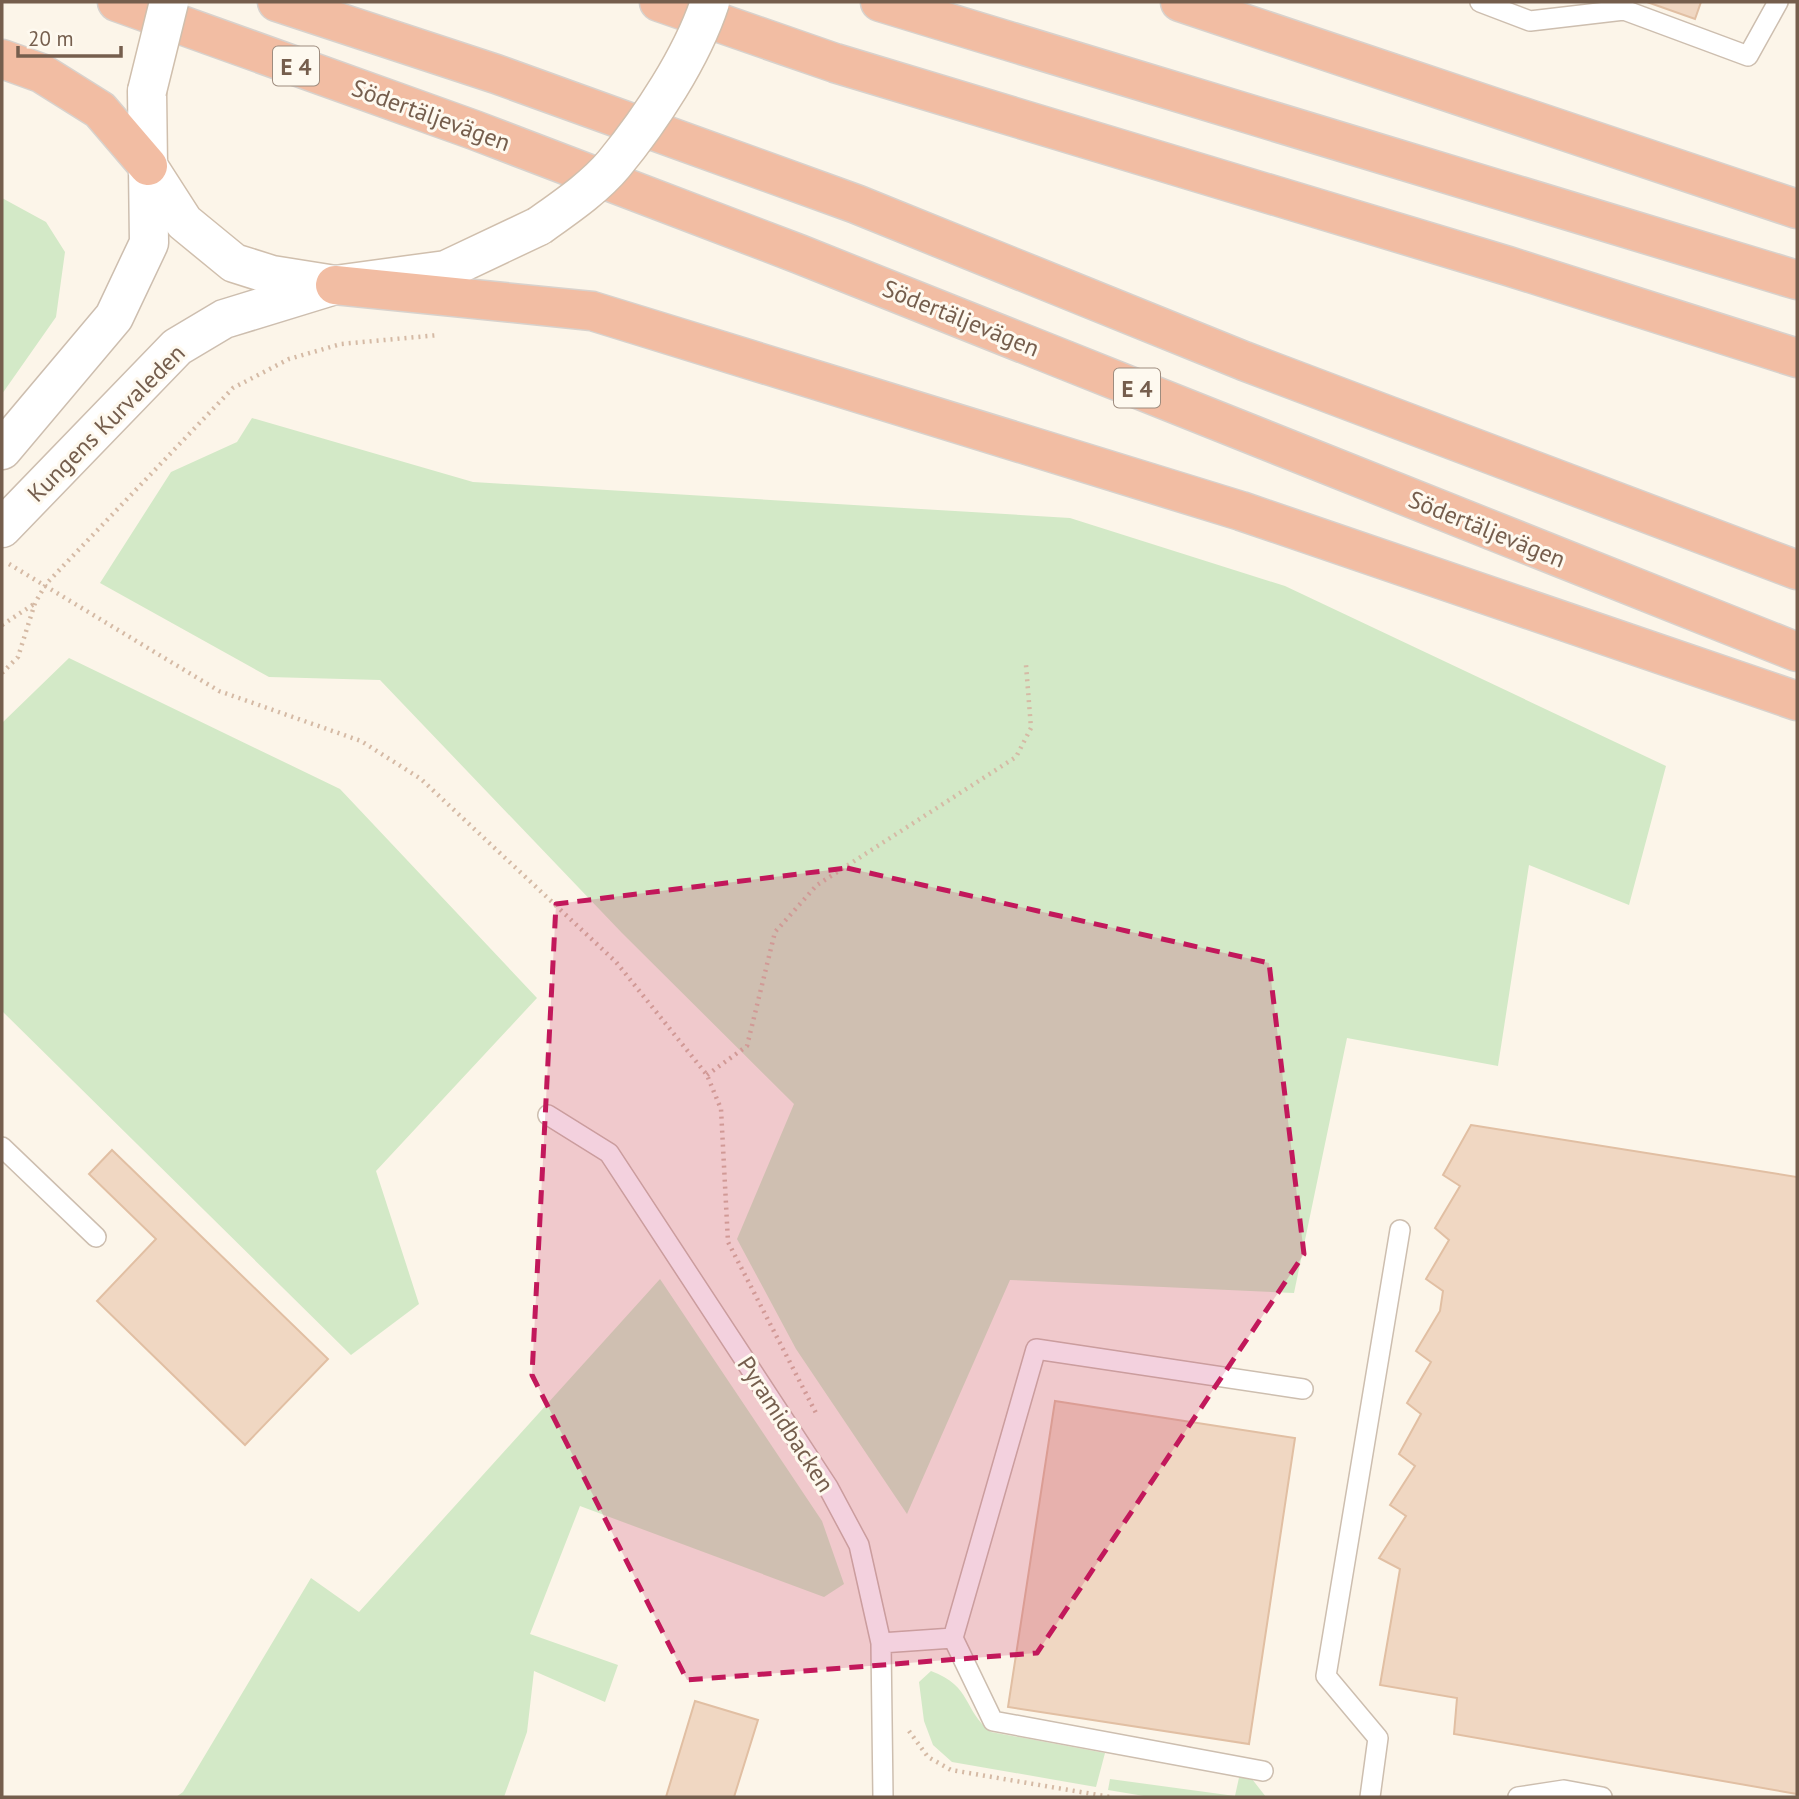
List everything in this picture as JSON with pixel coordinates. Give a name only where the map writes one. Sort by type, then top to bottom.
[{"type":"highway","name":"Södertäljevägen","points":[[117,2],[461,126],[799,254],[1797,652]]},
{"type":"highway","points":[[277,2],[496,74],[856,204],[1244,361],[1797,570]]},
{"type":"highway","points":[[659,2],[835,63],[1508,266],[1797,358]]},
{"type":"highway","points":[[880,2],[1797,280]]},
{"type":"highway","points":[[1180,2],[1797,209]]},
{"type":"highway","points":[[2,59],[41,73],[100,110],[148,166]]},
{"type":"highway","points":[[335,285],[592,311],[1241,511],[1797,701]]},
{"type":"main road","points":[[2,450],[114,317],[149,243],[147,91],[169,2]]},
{"type":"main road","points":[[148,166],[184,222],[234,263],[272,275],[335,285],[446,270],[539,226],[613,166],[677,73],[700,33],[710,2]]},
{"type":"main road","name":"Kungens Kurvaleden","points":[[2,528],[177,347],[225,319],[335,285]]},
{"type":"lane","points":[[1480,2],[1530,21],[1624,10],[1748,57],[1778,2]]},
{"type":"lane","name":"Pyramidbacken","points":[[548,1115],[609,1153],[828,1487],[859,1545],[881,1643],[883,1797]]},
{"type":"lane","points":[[2,1147],[96,1237]]},
{"type":"lane","points":[[1370,1797],[1378,1738],[1326,1676],[1400,1230]]},
{"type":"lane","points":[[1263,1771],[992,1721],[953,1638],[1036,1349],[1303,1389]]},
{"type":"lane","points":[[881,1643],[953,1638]]},
{"type":"lane","points":[[1518,1797],[1564,1790],[1602,1797]]},
{"type":"path","points":[[2,673],[18,656],[34,603],[46,584],[233,388],[289,359],[341,344],[447,334]]},
{"type":"path","points":[[2,625],[34,603]]},
{"type":"path","points":[[707,1075],[747,1046],[775,932],[817,885],[1016,757],[1031,728],[1026,665]]},
{"type":"highlighted area","points":[[847,868],[1269,963],[1304,1254],[1037,1653],[687,1680],[532,1375],[556,904]]},
{"type":"green space","points":[[2,198],[46,222],[65,252],[56,317],[2,394]]},
{"type":"green space","points":[[252,418],[473,482],[1070,518],[1285,586],[1666,766],[1629,905],[1529,865],[1498,1066],[1347,1038],[1294,1293],[1010,1280],[907,1514],[796,1349],[737,1239],[794,1104],[622,933],[380,680],[269,677],[100,583],[171,472],[237,442]]},
{"type":"green space","points":[[69,658],[340,789],[537,998],[376,1171],[419,1304],[351,1355],[2,1011],[2,723]]},
{"type":"green space","points":[[660,1279],[822,1521],[844,1584],[824,1597],[580,1506],[530,1634],[618,1665],[605,1702],[534,1671],[527,1732],[504,1797],[176,1797],[183,1792],[311,1578],[359,1612]]},
{"type":"green space","points":[[931,1671],[944,1677],[961,1691],[975,1715],[991,1732],[1105,1753],[1096,1787],[952,1762],[933,1745],[924,1721],[919,1682]]},
{"type":"green space","points":[[1240,1773],[1252,1779],[1266,1797],[1150,1797],[1108,1790],[1110,1779],[1235,1796]]},
{"type":"building","points":[[1647,2],[1701,2],[1695,19]]},
{"type":"building","points":[[1471,1125],[1797,1177],[1797,1794],[1454,1734],[1457,1698],[1380,1685],[1400,1569],[1379,1558],[1406,1516],[1390,1505],[1415,1466],[1399,1454],[1421,1414],[1407,1403],[1431,1362],[1416,1351],[1440,1311],[1443,1291],[1426,1279],[1449,1240],[1435,1228],[1460,1186],[1443,1175]]},
{"type":"building","points":[[112,1150],[328,1359],[245,1445],[97,1301],[156,1239],[89,1174]]},
{"type":"building","points":[[1055,1401],[1295,1438],[1249,1744],[1008,1707]]},
{"type":"building","points":[[695,1701],[758,1720],[734,1797],[666,1797]]}]
